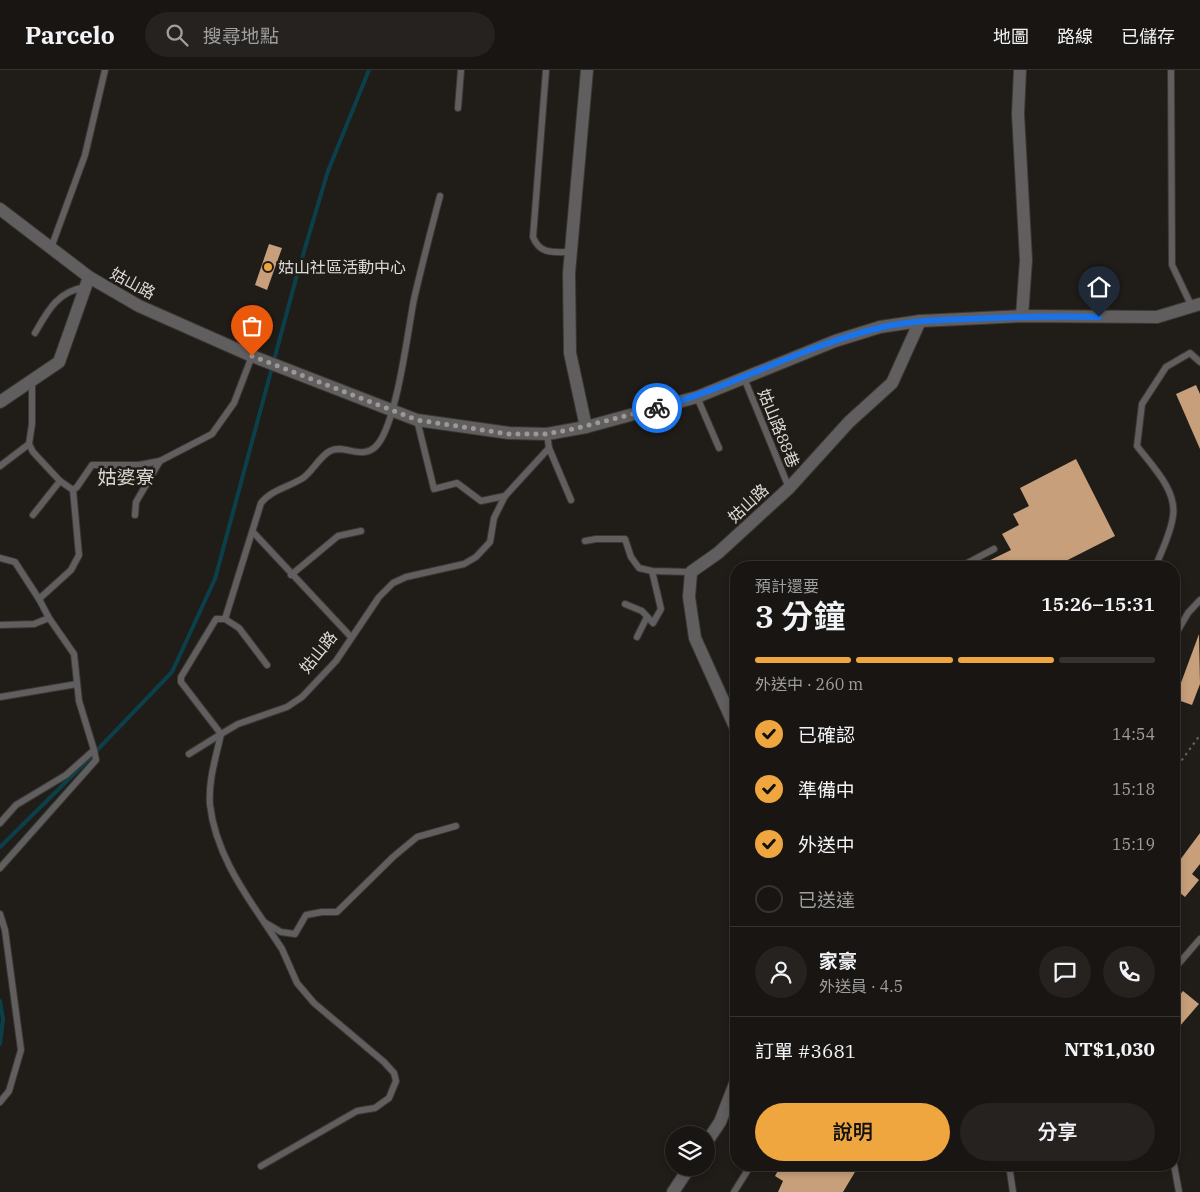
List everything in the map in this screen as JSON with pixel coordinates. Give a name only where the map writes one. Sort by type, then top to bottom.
[{"type":"street","points":[[586,427],[570,353],[569,273],[587,70]]},
{"type":"street","points":[[1020,70],[1018,114],[1026,260],[1022,316]]},
{"type":"street","name":"姑山路","points":[[0,209],[87,282],[258,358],[393,409]]},
{"type":"street","points":[[0,402],[59,362],[87,282]]},
{"type":"street","points":[[393,409],[417,420],[509,434],[546,434],[586,427],[697,397],[835,341],[880,327],[920,321],[1022,316],[1157,317],[1196,306]]},
{"type":"street","name":"姑山路","points":[[691,572],[718,553],[789,488],[849,422],[892,382],[920,321]]},
{"type":"street","points":[[691,572],[689,597],[695,638],[730,717]]},
{"type":"street","points":[[715,1130],[730,1096]]},
{"type":"street","points":[[672,1192],[683,1176]]},
{"type":"lane","points":[[50,250],[85,155],[105,70]]},
{"type":"lane","points":[[458,108],[461,70]]},
{"type":"lane","points":[[546,70],[533,236],[537,246],[547,252],[572,252]]},
{"type":"lane","points":[[1171,70],[1172,265],[1196,306]]},
{"type":"lane","points":[[225,619],[261,503],[265,498],[302,478],[330,451],[339,450],[356,454],[374,448],[382,439],[393,409],[414,299],[440,196]]},
{"type":"lane","points":[[36,334],[50,306],[74,288],[87,282]]},
{"type":"lane","points":[[1157,561],[1173,517],[1173,503],[1165,484],[1137,446],[1142,404],[1166,367],[1190,353],[1200,362]]},
{"type":"lane","points":[[73,490],[92,465],[138,465],[160,461],[212,434],[234,403],[258,358]]},
{"type":"lane","name":"姑山路88巷","points":[[744,378],[789,488]]},
{"type":"lane","points":[[32,379],[32,424],[29,444],[33,452],[60,481],[73,490]]},
{"type":"lane","points":[[697,397],[719,448]]},
{"type":"lane","points":[[417,420],[434,488],[457,483],[481,501],[505,496]]},
{"type":"lane","points":[[546,434],[549,448],[571,500]]},
{"type":"lane","points":[[0,466],[29,444]]},
{"type":"lane","name":"姑山路","points":[[190,754],[238,724],[295,702],[336,661],[379,597],[393,583],[406,577],[464,564],[476,557],[490,542],[494,518],[505,496],[549,448]]},
{"type":"lane","points":[[135,515],[136,502],[160,461]]},
{"type":"lane","points":[[33,515],[60,481]]},
{"type":"lane","points":[[39,599],[58,584],[71,570],[79,555],[73,490]]},
{"type":"lane","points":[[291,575],[338,536],[361,530]]},
{"type":"lane","points":[[253,532],[291,575],[351,637]]},
{"type":"lane","points":[[585,541],[625,539],[631,557],[639,568],[652,571],[691,572]]},
{"type":"lane","points":[[971,561],[994,548]]},
{"type":"lane","points":[[0,558],[15,562],[49,618],[74,654],[79,701],[96,760],[0,868]]},
{"type":"lane","points":[[625,604],[642,612],[653,623],[661,609],[652,571]]},
{"type":"lane","points":[[1180,626],[1188,613],[1200,600]]},
{"type":"lane","points":[[637,637],[647,617]]},
{"type":"lane","points":[[0,625],[34,624],[49,618]]},
{"type":"lane","points":[[261,1166],[357,1111],[375,1108],[389,1098],[396,1081],[394,1073],[384,1062],[314,1003],[297,983],[282,949],[233,877],[213,820],[210,805],[211,784],[221,734],[180,682],[216,618],[225,619],[239,628],[267,666]]},
{"type":"lane","points":[[0,696],[77,684]]},
{"type":"lane","points":[[0,824],[16,806],[66,775],[94,750]]},
{"type":"lane","points":[[264,922],[281,932],[295,934],[306,915],[337,912],[393,857],[417,837],[456,826]]},
{"type":"lane","points":[[0,914],[5,930],[21,1050],[9,1091],[0,1102]]},
{"type":"lane","points":[[1180,962],[1200,939]]},
{"type":"lane","points":[[734,1192],[746,1171]]},
{"type":"lane","points":[[1009,1171],[1013,1192]]},
{"type":"lane","points":[[1175,1171],[1179,1192]]},
{"type":"path","points":[[1180,763],[1200,735]]},
{"type":"building","name":"姑山社區活動中心","points":[[269,244],[282,248],[267,290],[255,285]]},
{"type":"building","points":[[1196,385],[1200,394],[1200,449],[1176,394]]},
{"type":"building","points":[[1076,459],[1115,536],[1066,561],[988,561],[1011,550],[1002,534],[1019,525],[1013,514],[1029,506],[1020,488]]},
{"type":"building","points":[[1199,634],[1200,684],[1192,705],[1180,701],[1180,685]]},
{"type":"building","points":[[1200,833],[1200,864],[1192,874],[1199,880],[1185,897],[1180,893],[1180,860]]},
{"type":"building","points":[[1183,991],[1199,1004],[1180,1026],[1180,995]]},
{"type":"building","points":[[778,1171],[855,1172],[843,1192],[778,1192],[783,1181],[775,1176]]},
{"type":"waterway","points":[[0,847],[83,765],[172,672],[215,579],[297,275],[328,171],[369,70]]},
{"type":"waterway","points":[[0,1001],[3,1019],[0,1044]]},
{"type":"way so far","points":[[252,356],[393,409],[417,420],[509,434],[546,434],[586,427],[657,408]]},
{"type":"place","name":"姑山社區活動中心","points":[[268,267]]},
{"type":"district","name":"姑婆寮","points":[[126,477]]},
{"type":"route","points":[[657,408],[697,397],[835,341],[880,327],[920,321],[1022,316],[1099,317]]}]
